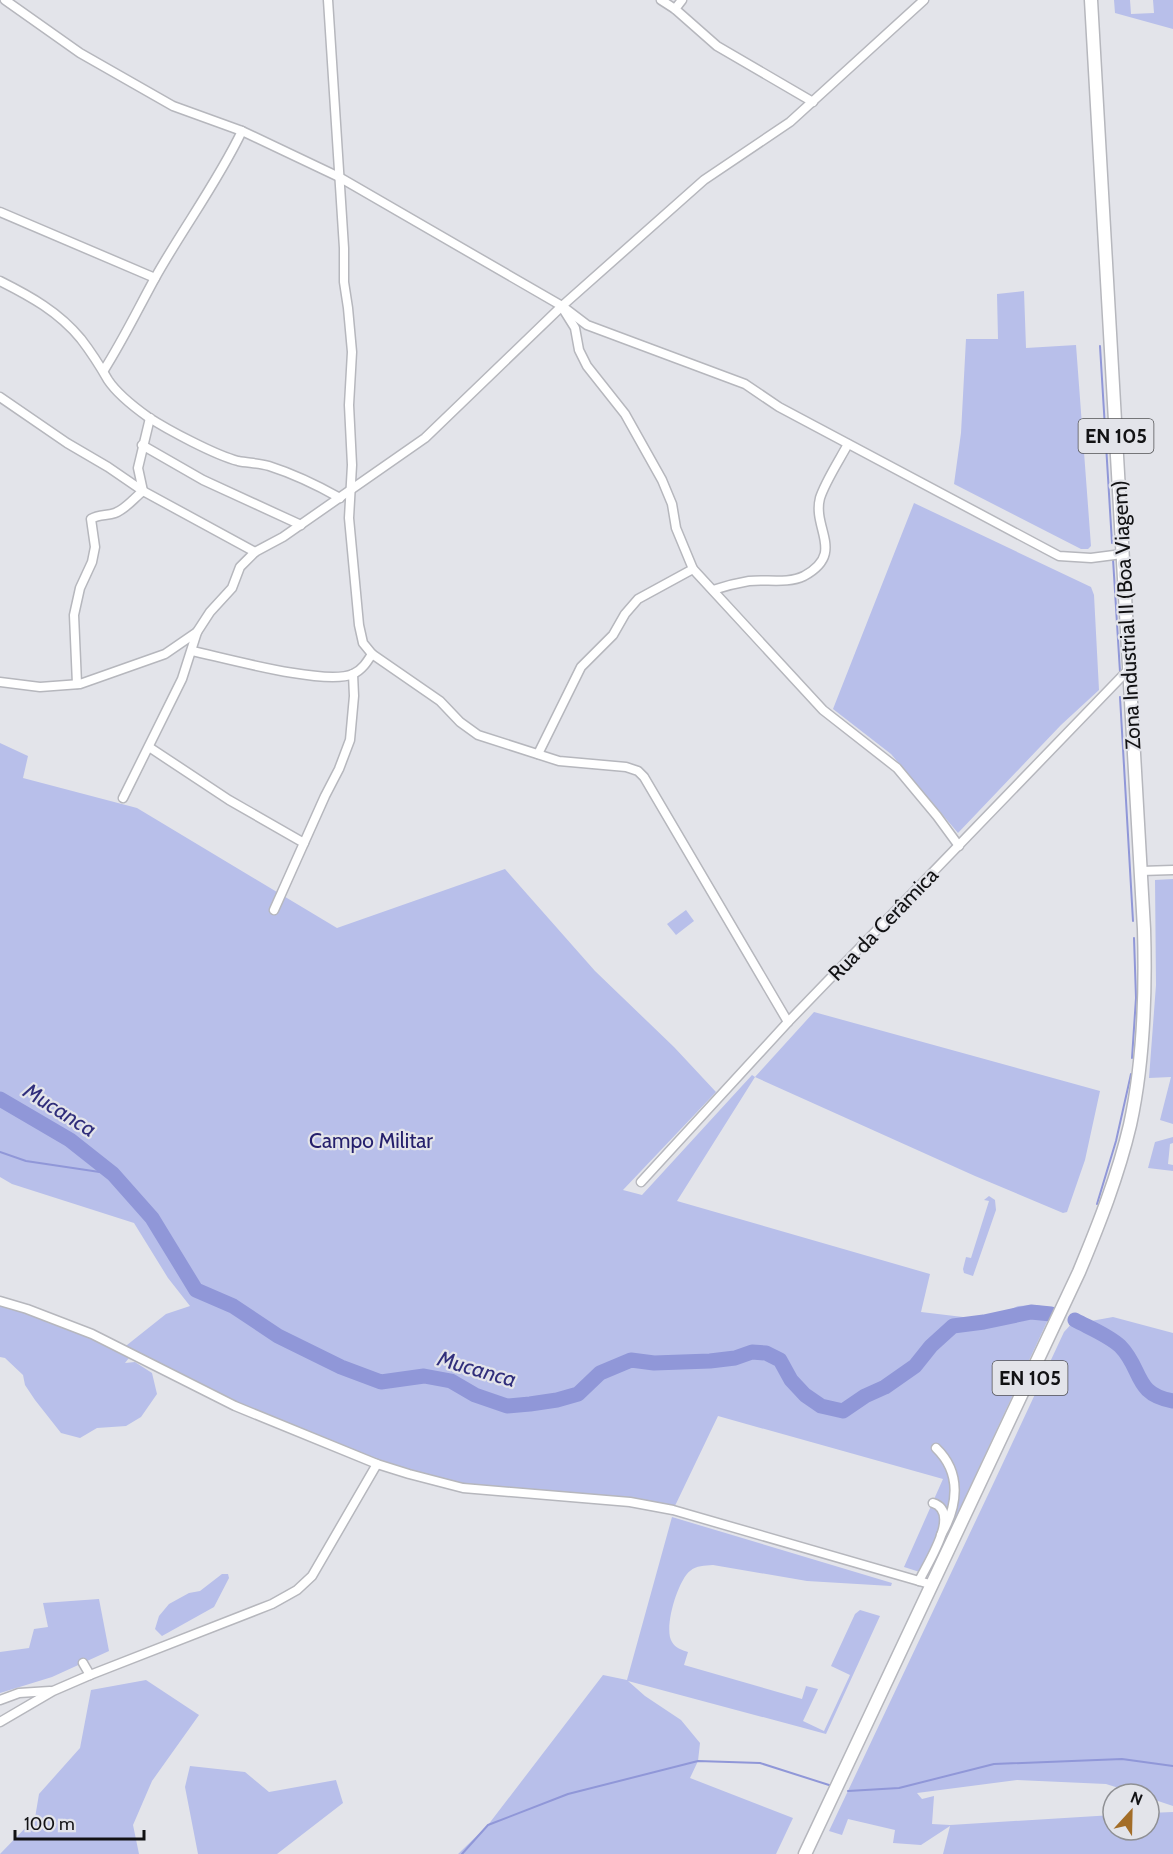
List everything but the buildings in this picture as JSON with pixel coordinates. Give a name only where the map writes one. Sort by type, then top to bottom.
[{"type":"main road","name":"Zona Industrial II (Boa Viagem)","points":[[1091,0],[1141,871]]},
{"type":"main road","name":"EN 105","points":[[805,1854],[1079,1272],[1105,1208],[1125,1146],[1142,1045],[1145,958],[1141,871]]},
{"type":"street","points":[[5,0],[80,53],[173,106],[242,131],[339,177],[562,306],[587,326],[745,384],[779,407],[1059,556],[1091,558],[1122,554]]},
{"type":"street","points":[[328,0],[344,282],[352,352],[349,405],[352,465],[349,518],[359,625],[363,643],[372,654],[440,701],[460,722],[478,735],[559,760],[638,771],[644,777],[788,1022]]},
{"type":"street","points":[[661,0],[675,9],[717,46],[813,102]]},
{"type":"street","points":[[675,9],[682,0]]},
{"type":"street","points":[[123,798],[182,679],[197,632],[210,612],[232,588],[240,567],[255,552],[301,525],[425,438],[562,306],[704,180],[790,122],[924,0]]},
{"type":"street","points":[[104,370],[135,318],[155,278],[185,227],[199,209],[242,131]]},
{"type":"street","points":[[0,212],[155,278]]},
{"type":"street","points":[[0,281],[32,296],[60,317],[80,337],[123,398],[150,418],[197,443],[237,460],[267,465],[311,482],[340,498]]},
{"type":"street","points":[[562,306],[575,328],[579,350],[587,366],[625,414],[662,480],[672,504],[676,528],[693,569],[823,710],[897,768],[959,846]]},
{"type":"street","points":[[0,397],[143,491],[255,552]]},
{"type":"street","points":[[143,491],[138,468],[150,418]]},
{"type":"street","points":[[713,590],[752,581],[772,582],[803,576],[819,564],[826,550],[826,538],[818,519],[820,498],[848,444]]},
{"type":"street","points":[[142,445],[203,480],[301,525]]},
{"type":"street","points":[[76,684],[74,615],[80,588],[92,562],[95,547],[91,519],[119,511],[143,491]]},
{"type":"street","points":[[538,754],[581,667],[613,635],[625,614],[638,599],[693,569]]},
{"type":"street","points":[[0,682],[40,687],[76,684],[121,671],[165,654],[197,632]]},
{"type":"street","points":[[192,651],[297,674],[337,677],[353,674],[365,666],[372,654]]},
{"type":"street","name":"Rua da Cerâmica","points":[[641,1182],[788,1022],[1129,669]]},
{"type":"street","points":[[274,910],[350,740],[354,705],[353,674]]},
{"type":"street","points":[[149,747],[228,800],[304,843]]},
{"type":"street","points":[[1141,871],[1173,870]]},
{"type":"street","points":[[0,1301],[92,1334],[235,1406],[376,1464],[463,1488],[630,1502],[673,1510],[933,1585]]},
{"type":"street","points":[[919,1581],[951,1513],[956,1488],[950,1466],[944,1455],[936,1448]]},
{"type":"street","points":[[0,1722],[53,1691],[272,1604],[297,1590],[312,1576],[376,1464]]},
{"type":"street","points":[[933,1503],[939,1505],[944,1512],[945,1522],[941,1535]]},
{"type":"street","points":[[83,1663],[90,1675]]},
{"type":"street","points":[[0,1700],[19,1693],[53,1691]]},
{"type":"green space","points":[[1114,0],[1130,0],[1131,14],[1154,13],[1153,0],[1173,0],[1173,29],[1115,13]]},
{"type":"green space","points":[[1024,291],[1026,348],[1076,345],[1091,546],[1088,549],[1081,549],[954,484],[961,433],[966,339],[998,339],[997,294]]},
{"type":"green space","points":[[914,503],[1091,587],[1094,595],[1099,690],[1061,725],[958,833],[891,754],[833,709]]},
{"type":"green space","name":"Campo Militar","points":[[0,743],[28,756],[23,778],[137,808],[337,928],[505,869],[595,971],[674,1047],[716,1092],[623,1190],[642,1195],[752,1075],[755,1077],[677,1201],[930,1274],[921,1312],[988,1320],[1018,1306],[1037,1305],[1053,1309],[929,1575],[904,1567],[943,1479],[718,1416],[673,1510],[463,1488],[409,1474],[287,1428],[132,1354],[125,1363],[135,1362],[152,1373],[157,1394],[141,1417],[126,1426],[97,1428],[80,1438],[61,1433],[25,1385],[23,1375],[5,1358],[0,1357],[0,1301],[122,1349],[166,1314],[190,1306],[168,1278],[134,1223],[12,1184],[0,1177]]},
{"type":"green space","points":[[1173,879],[1173,1124],[1160,1120],[1171,1077],[1149,1078],[1156,985],[1155,880]]},
{"type":"green space","points":[[686,910],[694,921],[676,935],[667,924]]},
{"type":"green space","points":[[814,1012],[1100,1091],[1085,1160],[1067,1212],[1063,1213],[755,1077]]},
{"type":"green space","points":[[1173,1137],[1168,1164],[1173,1165],[1173,1171],[1148,1168],[1155,1142]]},
{"type":"green space","points":[[989,1196],[995,1200],[996,1210],[973,1276],[964,1273],[963,1269],[966,1257],[971,1258],[989,1201],[984,1200]]},
{"type":"green space","points":[[1113,1317],[1173,1333],[1173,1806],[1161,1802],[1161,1782],[1101,1784],[1017,1780],[917,1793],[922,1799],[934,1796],[932,1824],[950,1825],[1101,1816],[1101,1842],[1161,1842],[1161,1812],[1173,1812],[1173,1854],[943,1854],[950,1826],[921,1845],[893,1843],[895,1830],[848,1819],[842,1835],[829,1831],[1064,1332],[1075,1320],[1091,1321]]},
{"type":"green space","points":[[672,1517],[892,1583],[891,1586],[807,1581],[713,1565],[693,1569],[685,1576],[681,1584],[673,1605],[669,1627],[673,1644],[688,1652],[684,1665],[802,1699],[806,1686],[818,1689],[803,1721],[824,1731],[850,1675],[831,1666],[855,1614],[860,1610],[880,1616],[826,1734],[628,1681],[645,1696],[681,1720],[700,1743],[698,1761],[690,1778],[793,1818],[776,1854],[458,1854],[488,1825],[603,1675],[627,1680]]},
{"type":"green space","points":[[222,1574],[228,1574],[229,1578],[214,1607],[162,1636],[155,1629],[159,1616],[169,1604],[189,1593],[200,1591]]},
{"type":"green space","points":[[99,1599],[109,1651],[52,1677],[0,1693],[0,1652],[29,1648],[34,1629],[48,1627],[43,1603]]},
{"type":"green space","points":[[146,1680],[199,1715],[152,1781],[133,1825],[139,1854],[0,1854],[35,1818],[39,1794],[80,1748],[91,1690]]},
{"type":"green space","points":[[190,1766],[245,1772],[269,1792],[336,1780],[343,1803],[277,1854],[198,1854],[185,1787]]},
{"type":"waterway","points":[[1100,346],[1112,543]]},
{"type":"waterway","points":[[1113,559],[1120,672]]},
{"type":"waterway","points":[[1120,697],[1133,921]]},
{"type":"waterway","points":[[1132,1058],[1136,998],[1134,938]]},
{"type":"waterway","points":[[1097,1204],[1116,1141],[1131,1074]]},
{"type":"waterway","name":"Mucanca","points":[[0,1099],[70,1140],[113,1174],[152,1218],[196,1290],[233,1306],[278,1336],[341,1367],[381,1382],[424,1376],[451,1381],[475,1395],[507,1406],[557,1400],[578,1394],[600,1373],[631,1360],[654,1363],[710,1361],[735,1358],[752,1352],[766,1353],[780,1360],[791,1380],[805,1395],[821,1406],[843,1411],[865,1396],[885,1387],[915,1366],[931,1346],[953,1326],[1031,1312],[1051,1314]]},
{"type":"waterway","points":[[0,1152],[26,1161],[113,1174]]},
{"type":"waterway","name":"Mucanca","points":[[1075,1320],[1120,1346],[1145,1387],[1160,1398],[1173,1401]]},
{"type":"waterway","points":[[848,1791],[899,1788],[994,1764],[1122,1759],[1173,1766]]},
{"type":"waterway","points":[[462,1854],[488,1825],[568,1794],[698,1761],[760,1763],[829,1785]]}]
